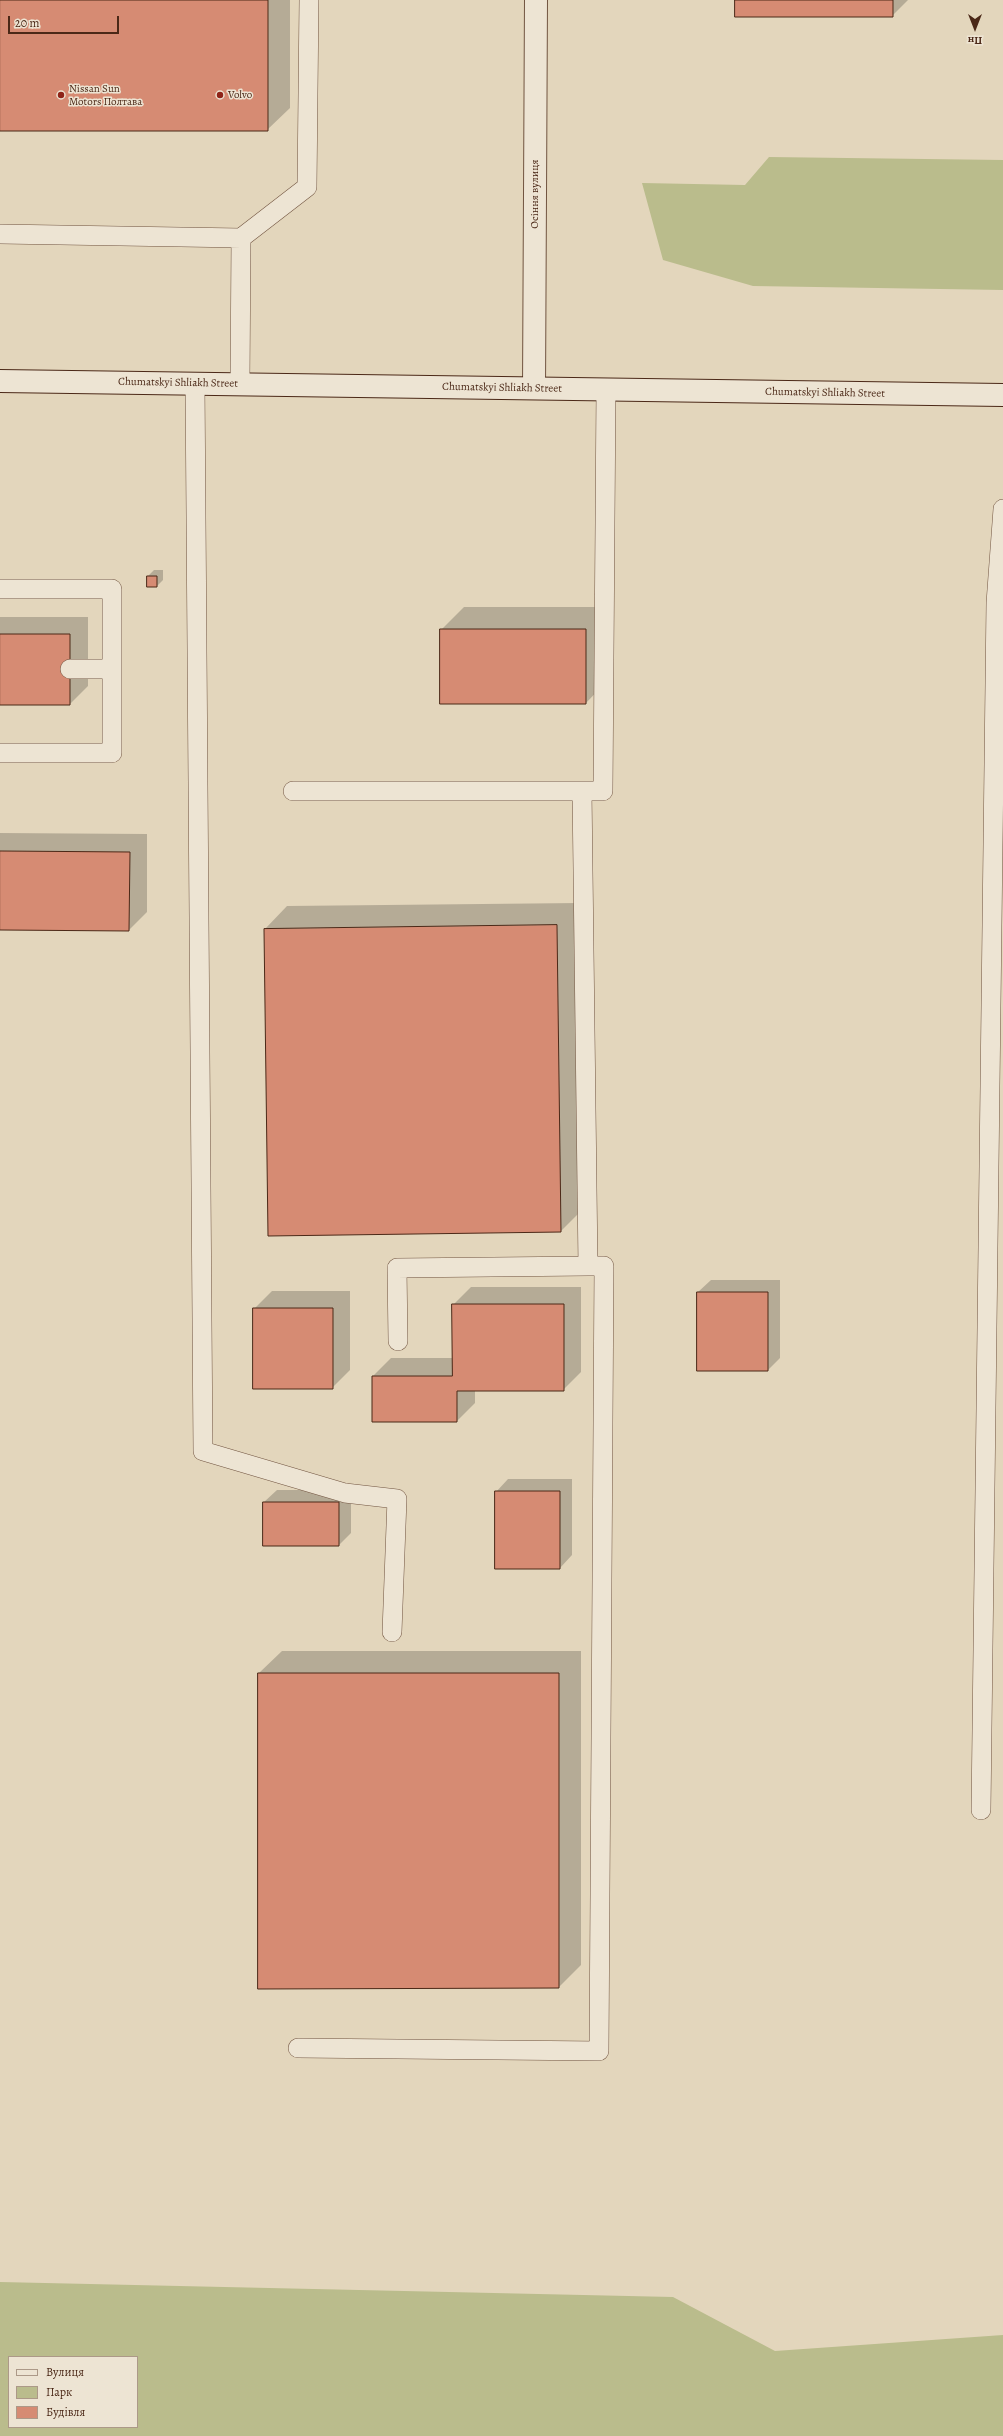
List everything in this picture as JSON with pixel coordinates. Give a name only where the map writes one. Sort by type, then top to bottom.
[{"type":"main road","name":"Осіння вулиця","points":[[534,388],[536,0]]},
{"type":"main road","name":"Chumatskyi Shliakh Street","points":[[0,381],[1003,396]]},
{"type":"lane","points":[[0,234],[241,238],[307,187],[309,0]]},
{"type":"lane","points":[[240,384],[241,238]]},
{"type":"lane","points":[[195,383],[202,1451],[345,1493],[397,1499],[392,1632]]},
{"type":"lane","points":[[293,791],[603,791],[606,389]]},
{"type":"lane","points":[[981,1810],[999,603],[1003,509]]},
{"type":"lane","points":[[0,589],[112,589],[112,754],[0,754]]},
{"type":"lane","points":[[70,669],[112,669]]},
{"type":"lane","points":[[582,791],[588,1266]]},
{"type":"lane","points":[[298,2048],[599,2051],[604,1266],[397,1268],[398,1341]]},
{"type":"green space","points":[[769,157],[1003,160],[1003,290],[753,286],[663,260],[642,183],[745,185]]},
{"type":"green space","points":[[0,2282],[673,2297],[775,2351],[1003,2335],[1003,2436],[0,2436]]},
{"type":"building","points":[[0,0],[268,0],[268,131],[0,131]]},
{"type":"building","points":[[735,0],[893,0],[893,17],[735,17]]},
{"type":"building","points":[[147,576],[157,576],[157,587],[147,587]]},
{"type":"building","points":[[440,629],[586,629],[586,704],[440,704]]},
{"type":"building","points":[[0,634],[70,634],[70,705],[0,705]]},
{"type":"building","points":[[0,851],[130,852],[129,931],[0,930]]},
{"type":"building","points":[[557,925],[561,1232],[268,1236],[264,929]]},
{"type":"building","points":[[697,1292],[768,1292],[768,1371],[697,1371]]},
{"type":"building","points":[[452,1304],[564,1304],[564,1391],[457,1391],[457,1422],[372,1422],[372,1376],[452,1376]]},
{"type":"building","points":[[253,1308],[333,1308],[333,1389],[253,1389]]},
{"type":"building","points":[[495,1491],[560,1491],[560,1569],[495,1569]]},
{"type":"building","points":[[263,1502],[339,1502],[339,1546],[263,1546]]},
{"type":"building","points":[[258,1673],[559,1673],[559,1988],[258,1989]]},
{"type":"place","name":"Nissan Sun Motors Полтава","points":[[61,95]]},
{"type":"place","name":"Volvo","points":[[220,95]]}]
